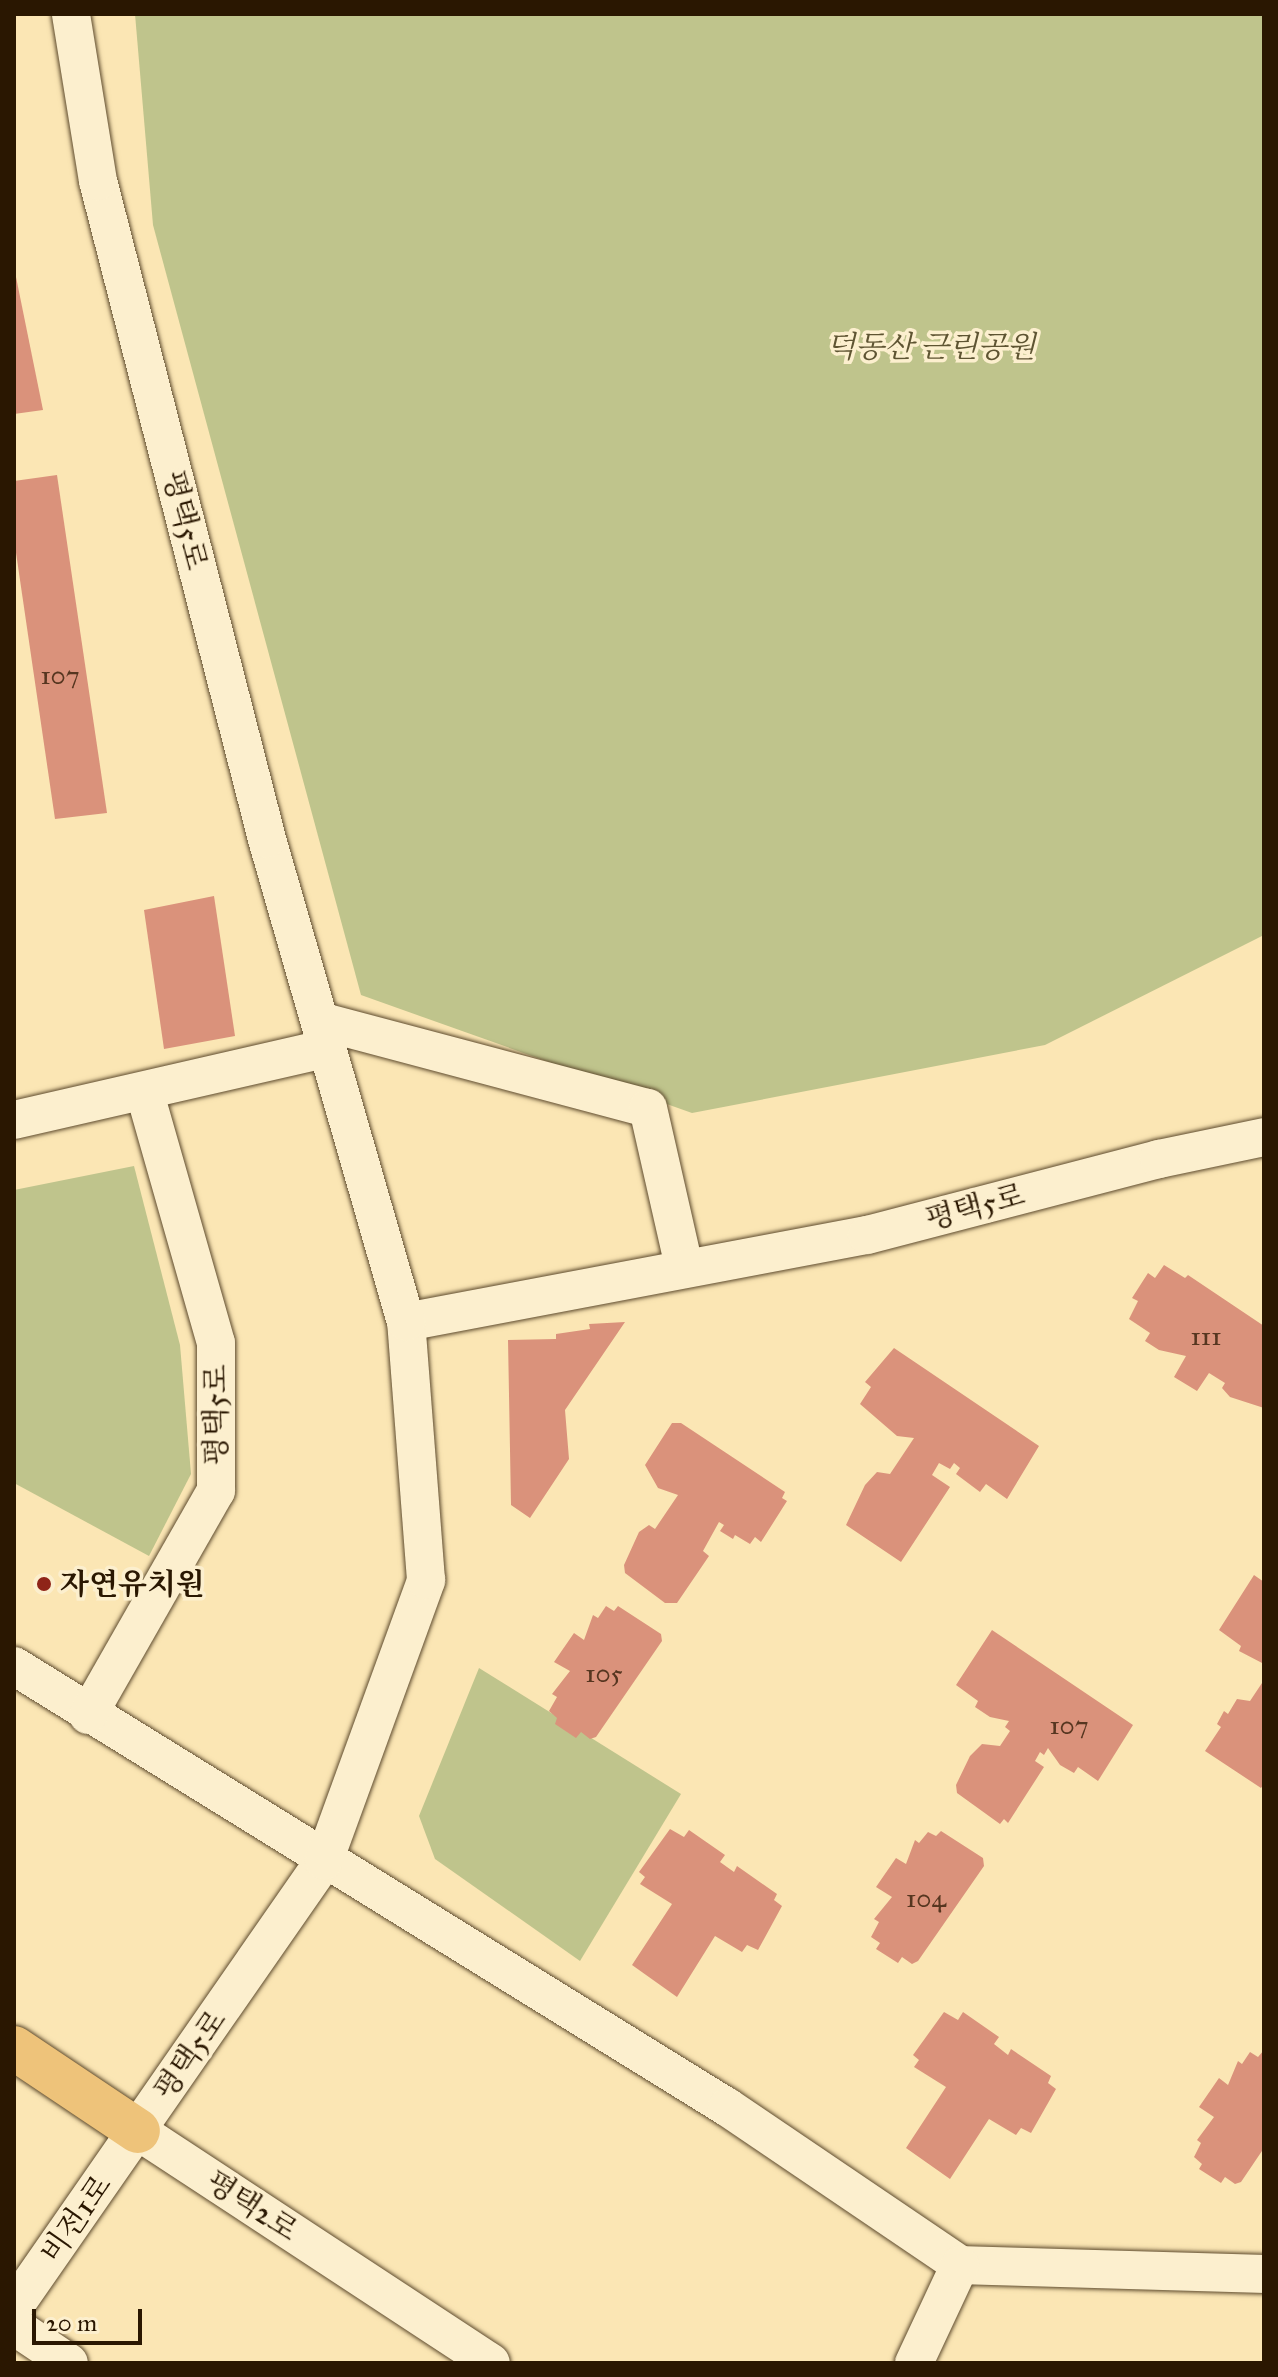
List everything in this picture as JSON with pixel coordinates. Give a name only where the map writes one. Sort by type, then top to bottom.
[{"type":"main road","name":"평택2로","points":[[14,2048],[138,2131]]},
{"type":"street","name":"평택5로","points":[[71,14],[102,196],[267,839],[406,1322],[426,1580],[324,1861],[138,2131]]},
{"type":"street","points":[[14,1120],[144,1091],[324,1034],[648,1108],[684,1267]]},
{"type":"street","name":"평택5로","points":[[88,1715],[216,1491],[216,1343],[144,1091]]},
{"type":"street","name":"평택5로","points":[[406,1322],[684,1267],[867,1235],[1264,1137]]},
{"type":"street","points":[[14,1666],[324,1861],[727,2107],[960,2265],[1264,2274]]},
{"type":"street","name":"비전1로","points":[[14,2307],[138,2131]]},
{"type":"street","name":"평택2로","points":[[138,2131],[491,2363]]},
{"type":"street","points":[[914,2363],[960,2265]]},
{"type":"street","points":[[14,2326],[69,2363]]},
{"type":"green space","name":"덕동산 근린공원","points":[[135,14],[1264,14],[1264,935],[1045,1045],[692,1113],[361,995],[153,225]]},
{"type":"green space","points":[[134,1166],[180,1345],[191,1474],[149,1556],[14,1483],[14,1190]]},
{"type":"green space","points":[[479,1668],[681,1794],[580,1961],[435,1859],[419,1816]]},
{"type":"building","points":[[14,273],[43,410],[14,414]]},
{"type":"building","points":[[57,475],[107,813],[55,819],[14,539],[14,481]]},
{"type":"building","points":[[214,896],[235,1036],[164,1049],[144,910]]},
{"type":"building","points":[[1164,1265],[1185,1278],[1188,1275],[1264,1326],[1264,1408],[1230,1397],[1222,1388],[1225,1383],[1209,1373],[1197,1391],[1174,1377],[1186,1356],[1159,1350],[1145,1341],[1150,1333],[1129,1319],[1138,1301],[1132,1298],[1148,1273],[1155,1278]]},
{"type":"building","points":[[625,1322],[565,1410],[569,1459],[530,1518],[511,1505],[508,1340],[556,1339],[556,1334],[590,1329],[589,1324]]},
{"type":"building","points":[[894,1348],[1039,1446],[1007,1499],[986,1484],[980,1492],[956,1474],[960,1468],[954,1463],[950,1469],[939,1463],[932,1475],[950,1487],[901,1562],[846,1525],[865,1485],[877,1472],[890,1474],[914,1438],[897,1436],[860,1404],[871,1387],[865,1382]]},
{"type":"building","points":[[672,1423],[681,1423],[785,1492],[782,1498],[787,1501],[761,1542],[755,1537],[750,1544],[735,1535],[733,1539],[720,1531],[724,1525],[719,1522],[703,1551],[709,1556],[677,1603],[665,1603],[625,1573],[624,1565],[639,1532],[649,1525],[655,1529],[678,1495],[658,1488],[645,1465]]},
{"type":"building","points":[[1254,1575],[1264,1582],[1264,1664],[1239,1651],[1241,1646],[1219,1630]]},
{"type":"building","points":[[606,1606],[614,1611],[618,1606],[661,1634],[662,1641],[596,1737],[590,1739],[581,1732],[576,1738],[555,1724],[557,1718],[549,1711],[557,1697],[552,1694],[570,1671],[554,1662],[574,1633],[584,1640],[593,1615],[598,1618]]},
{"type":"building","points":[[992,1630],[1133,1725],[1098,1781],[1078,1767],[1074,1773],[1060,1765],[1048,1748],[1044,1755],[1040,1752],[1035,1761],[1044,1767],[1008,1823],[1004,1819],[1000,1824],[957,1793],[956,1785],[970,1756],[982,1744],[1000,1746],[1010,1731],[1005,1727],[1009,1721],[990,1717],[975,1707],[978,1701],[956,1685]]},
{"type":"building","points":[[1264,1680],[1264,1784],[1261,1788],[1205,1751],[1221,1727],[1217,1724],[1224,1711],[1228,1714],[1237,1699],[1250,1701]]},
{"type":"building","points":[[670,1829],[684,1837],[689,1830],[725,1855],[720,1862],[734,1872],[737,1866],[777,1894],[774,1900],[782,1906],[758,1950],[747,1945],[742,1952],[715,1936],[677,1997],[632,1965],[672,1904],[640,1884],[645,1877],[639,1872]]},
{"type":"building","points":[[941,1831],[983,1858],[984,1866],[918,1961],[912,1964],[902,1957],[898,1963],[876,1949],[880,1943],[871,1937],[879,1922],[874,1919],[892,1897],[876,1887],[896,1858],[906,1864],[915,1840],[919,1843],[928,1832],[936,1836]]},
{"type":"building","points":[[944,2012],[958,2020],[963,2012],[999,2037],[994,2044],[1008,2055],[1011,2049],[1051,2076],[1048,2083],[1056,2089],[1031,2133],[1021,2128],[1016,2135],[989,2119],[950,2179],[906,2148],[946,2087],[914,2067],[919,2060],[913,2055]]},
{"type":"building","points":[[1264,2050],[1264,2148],[1241,2182],[1235,2184],[1225,2177],[1221,2183],[1199,2169],[1202,2164],[1194,2157],[1201,2143],[1197,2140],[1214,2117],[1199,2107],[1219,2078],[1228,2085],[1238,2061],[1242,2064],[1250,2052],[1258,2057]]},
{"type":"place","name":"자연유치원","points":[[44,1584]]}]
